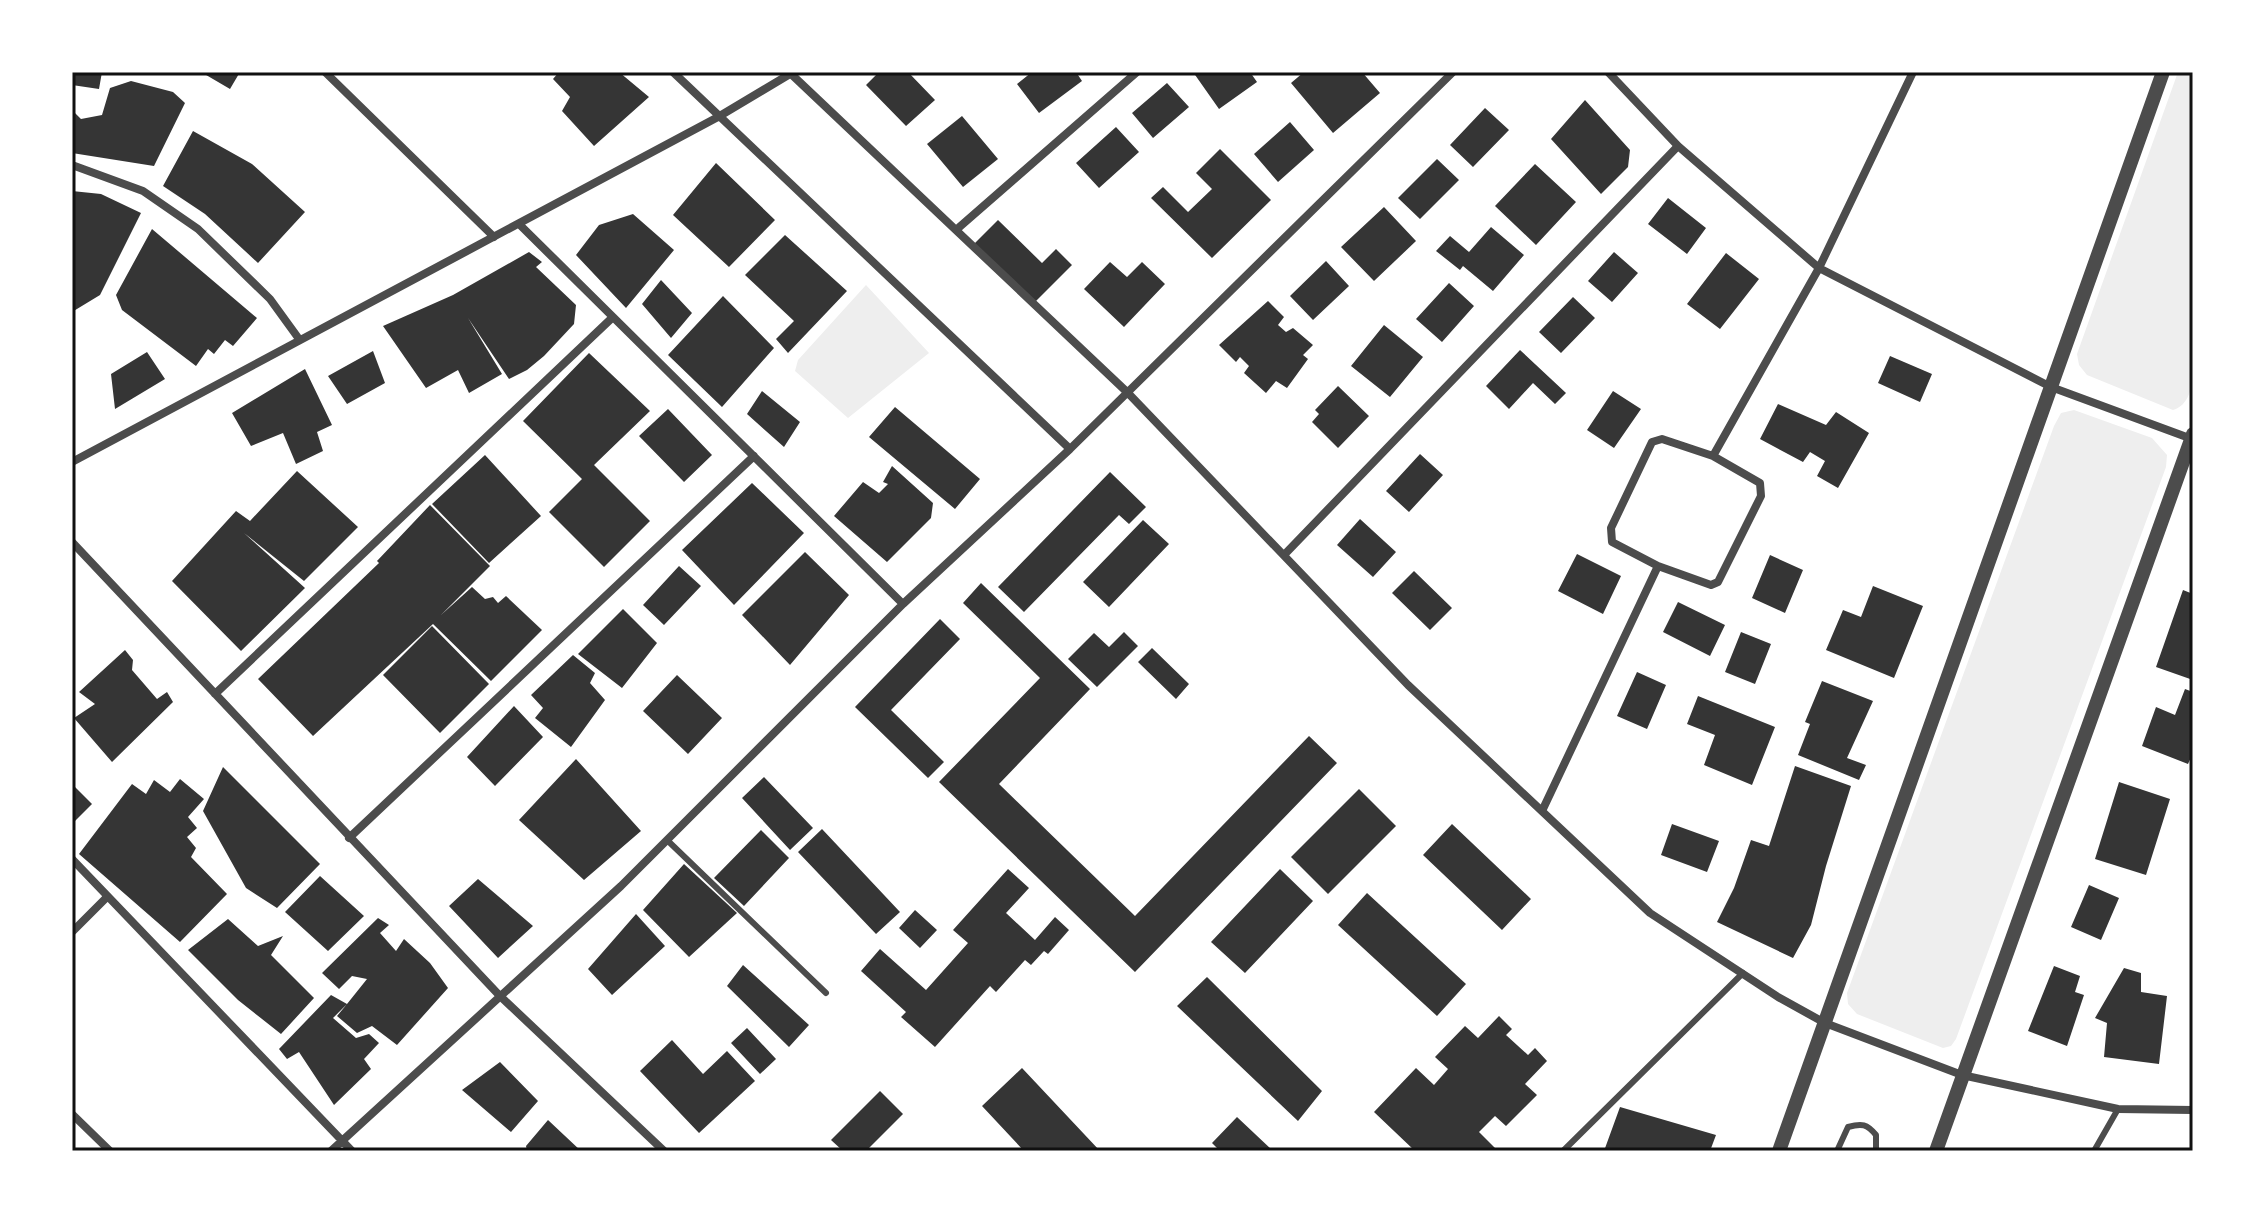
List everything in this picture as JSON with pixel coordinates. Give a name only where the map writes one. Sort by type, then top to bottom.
[{"type":"street","points":[[325,72],[494,237]]},
{"type":"street","points":[[673,72],[1070,449]]},
{"type":"street","points":[[956,230],[1137,72]]},
{"type":"street","points":[[331,1151],[621,886],[903,604],[1128,393],[1453,72]]},
{"type":"street","points":[[1608,72],[1678,146],[1819,268],[2051,387],[2192,437],[1936,1151]]},
{"type":"street","points":[[1713,456],[1819,268],[1913,72]]},
{"type":"street","points":[[1779,1151],[2163,72]]},
{"type":"street","points":[[72,462],[718,117],[790,73],[1128,393],[1408,685],[1650,913],[1778,997],[1825,1023],[1962,1075],[2118,1109],[2193,1110]]},
{"type":"street","points":[[1285,554],[1678,146]]},
{"type":"street","points":[[72,165],[143,191],[198,229],[270,299],[299,339]]},
{"type":"street","points":[[519,224],[903,604]]},
{"type":"street","points":[[215,694],[613,317]]},
{"type":"street","points":[[1662,439],[1713,456],[1760,483],[1761,496],[1718,582],[1704,584],[1658,566],[1612,542],[1611,528],[1652,442],[1662,439]]},
{"type":"street","points":[[349,838],[754,456]]},
{"type":"street","points":[[72,542],[499,995],[664,1151]]},
{"type":"street","points":[[1542,811],[1658,566]]},
{"type":"street","points":[[72,859],[352,1151]]},
{"type":"street","points":[[72,932],[107,897]]},
{"type":"street","points":[[72,1114],[110,1151]]},
{"type":"lane","points":[[667,840],[826,993]]},
{"type":"lane","points":[[1563,1151],[1743,973]]},
{"type":"lane","points":[[2094,1151],[2118,1109]]},
{"type":"lane","points":[[1837,1151],[1848,1127],[1859,1124],[1868,1125],[1876,1135],[1876,1151]]},
{"type":"shaded area","points":[[2178,72],[2193,72],[2193,383],[2184,403],[2173,410],[2087,375],[2079,365],[2077,354]]},
{"type":"shaded area","points":[[866,285],[929,353],[848,418],[795,371],[798,360]]},
{"type":"shaded area","points":[[2074,410],[2152,438],[2167,455],[2166,467],[1956,1039],[1951,1046],[1943,1048],[1857,1014],[1848,1004],[1847,993],[2054,426],[2061,413]]},
{"type":"building","points":[[72,72],[102,72],[99,89],[72,85]]},
{"type":"building","points":[[201,72],[240,72],[230,89]]},
{"type":"building","points":[[559,72],[619,72],[649,97],[594,146],[562,111],[570,97],[553,79]]},
{"type":"building","points":[[879,72],[908,72],[935,100],[906,126],[866,85]]},
{"type":"building","points":[[1032,72],[1076,72],[1082,81],[1039,113],[1017,84]]},
{"type":"building","points":[[1193,72],[1250,72],[1257,82],[1219,109]]},
{"type":"building","points":[[1304,72],[1362,72],[1380,93],[1333,133],[1291,83]]},
{"type":"building","points":[[131,81],[173,92],[185,103],[154,166],[72,153],[72,110],[81,119],[102,115],[110,88]]},
{"type":"building","points":[[1167,83],[1189,107],[1153,138],[1132,113]]},
{"type":"building","points":[[1585,100],[1630,150],[1628,167],[1601,194],[1551,139]]},
{"type":"building","points":[[1485,108],[1509,130],[1473,167],[1450,145]]},
{"type":"building","points":[[962,116],[998,159],[963,187],[927,144]]},
{"type":"building","points":[[1290,122],[1314,150],[1278,182],[1254,154]]},
{"type":"building","points":[[1116,127],[1139,152],[1099,188],[1076,163]]},
{"type":"building","points":[[193,131],[252,164],[305,212],[258,263],[205,214],[163,186]]},
{"type":"building","points":[[1220,149],[1271,200],[1212,258],[1151,198],[1163,187],[1188,212],[1212,189],[1196,173]]},
{"type":"building","points":[[1437,159],[1459,180],[1420,219],[1398,198]]},
{"type":"building","points":[[716,163],[775,220],[729,267],[673,215]]},
{"type":"building","points":[[1535,164],[1576,202],[1536,245],[1495,206]]},
{"type":"building","points":[[72,191],[101,194],[141,213],[100,295],[72,312]]},
{"type":"building","points":[[1668,198],[1706,228],[1687,254],[1648,224]]},
{"type":"building","points":[[1384,207],[1416,241],[1374,281],[1341,247]]},
{"type":"building","points":[[633,214],[674,250],[626,308],[576,255],[599,225]]},
{"type":"building","points":[[998,220],[1042,263],[1056,249],[1072,265],[1034,303],[974,244]]},
{"type":"building","points":[[1491,227],[1524,255],[1493,291],[1463,266],[1460,270],[1436,251],[1450,236],[1469,252]]},
{"type":"building","points":[[152,229],[257,318],[233,346],[225,340],[214,354],[208,349],[196,366],[122,310],[116,295]]},
{"type":"building","points":[[785,235],[847,291],[788,353],[776,339],[794,321],[745,275]]},
{"type":"building","points":[[529,252],[542,262],[536,267],[576,305],[574,324],[544,356],[509,379],[468,318],[502,374],[469,393],[458,370],[426,388],[383,326],[453,295]]},
{"type":"building","points":[[1614,252],[1638,273],[1612,302],[1588,281]]},
{"type":"building","points":[[1726,253],[1759,279],[1720,329],[1687,304]]},
{"type":"building","points":[[1326,261],[1349,286],[1313,320],[1290,296]]},
{"type":"building","points":[[1110,262],[1127,277],[1142,262],[1165,284],[1124,327],[1084,289]]},
{"type":"building","points":[[661,280],[692,313],[671,338],[642,304]]},
{"type":"building","points":[[1449,283],[1474,306],[1442,342],[1416,319]]},
{"type":"building","points":[[723,296],[774,348],[722,407],[668,355]]},
{"type":"building","points":[[1573,297],[1595,318],[1561,353],[1539,332]]},
{"type":"building","points":[[1268,301],[1284,317],[1278,325],[1286,332],[1293,328],[1313,345],[1303,355],[1308,359],[1287,388],[1276,381],[1266,393],[1244,373],[1249,366],[1240,357],[1236,362],[1219,345]]},
{"type":"building","points":[[1384,325],[1423,357],[1390,397],[1351,366]]},
{"type":"building","points":[[1520,350],[1566,393],[1555,404],[1533,383],[1509,409],[1486,386]]},
{"type":"building","points":[[373,351],[385,383],[347,404],[328,376]]},
{"type":"building","points":[[147,352],[165,379],[115,409],[111,374]]},
{"type":"building","points":[[589,353],[650,411],[594,465],[650,521],[604,567],[549,512],[582,479],[523,421]]},
{"type":"building","points":[[1890,356],[1932,374],[1920,402],[1878,383]]},
{"type":"building","points":[[305,369],[332,425],[317,432],[323,451],[296,464],[283,433],[251,446],[232,413]]},
{"type":"building","points":[[1338,386],[1369,416],[1338,448],[1312,422],[1319,414],[1315,410]]},
{"type":"building","points":[[762,391],[800,422],[784,447],[747,414]]},
{"type":"building","points":[[1613,391],[1641,409],[1614,448],[1587,430]]},
{"type":"building","points":[[1778,404],[1826,425],[1836,412],[1869,433],[1838,488],[1817,476],[1825,461],[1810,452],[1803,462],[1760,439]]},
{"type":"building","points":[[895,407],[980,479],[955,509],[869,437]]},
{"type":"building","points":[[668,409],[712,455],[684,482],[639,436]]},
{"type":"building","points":[[1420,454],[1443,475],[1409,512],[1386,491]]},
{"type":"building","points":[[485,455],[541,516],[489,563],[432,504]]},
{"type":"building","points":[[892,466],[933,503],[931,518],[887,562],[834,516],[863,482],[879,493],[888,484],[883,482]]},
{"type":"building","points":[[297,471],[358,527],[304,581],[244,533],[305,588],[241,651],[172,581],[236,511],[250,521]]},
{"type":"building","points":[[1110,472],[1146,507],[1129,524],[1119,515],[1024,612],[998,587]]},
{"type":"building","points":[[752,483],[804,533],[734,605],[682,550]]},
{"type":"building","points":[[430,505],[490,566],[441,615],[472,587],[485,599],[493,597],[498,603],[506,596],[542,630],[491,681],[433,624],[313,736],[258,679],[379,563],[377,561]]},
{"type":"building","points":[[1360,519],[1396,552],[1373,577],[1337,545]]},
{"type":"building","points":[[1143,520],[1169,544],[1109,607],[1083,582]]},
{"type":"building","points":[[805,552],[849,595],[790,665],[742,615]]},
{"type":"building","points":[[1577,554],[1621,576],[1603,614],[1558,591]]},
{"type":"building","points":[[1770,555],[1803,570],[1785,613],[1752,598]]},
{"type":"building","points":[[679,566],[701,586],[664,625],[643,605]]},
{"type":"building","points":[[1414,571],[1452,608],[1430,630],[1392,593]]},
{"type":"building","points":[[981,583],[1090,689],[999,784],[1135,916],[1309,736],[1337,763],[1135,972],[939,782],[1040,678],[963,603]]},
{"type":"building","points":[[1873,586],[1923,606],[1894,678],[1826,650],[1843,610],[1861,617]]},
{"type":"building","points":[[2183,590],[2193,594],[2193,680],[2156,667]]},
{"type":"building","points":[[1678,602],[1725,625],[1710,656],[1663,632]]},
{"type":"building","points":[[623,609],[657,643],[622,688],[578,654]]},
{"type":"building","points":[[940,619],[960,639],[891,710],[944,762],[928,778],[855,707]]},
{"type":"building","points":[[432,626],[489,684],[440,733],[383,675]]},
{"type":"building","points":[[1124,632],[1138,646],[1097,687],[1068,659],[1094,633],[1109,647]]},
{"type":"building","points":[[1741,632],[1771,644],[1755,684],[1725,672]]},
{"type":"building","points":[[1152,648],[1189,684],[1176,699],[1138,662]]},
{"type":"building","points":[[125,650],[133,660],[132,670],[157,699],[167,692],[173,702],[112,762],[74,718],[95,704],[79,692]]},
{"type":"building","points":[[573,655],[595,673],[590,683],[605,700],[571,747],[535,718],[543,708],[531,695]]},
{"type":"building","points":[[1637,672],[1666,685],[1647,729],[1617,716]]},
{"type":"building","points":[[677,675],[722,718],[688,754],[643,711]]},
{"type":"building","points":[[1822,681],[1873,701],[1847,758],[1866,765],[1859,780],[1798,755],[1810,724],[1805,722]]},
{"type":"building","points":[[2185,689],[2193,692],[2193,753],[2188,764],[2142,746],[2156,707],[2175,715]]},
{"type":"building","points":[[1698,696],[1775,727],[1752,785],[1704,765],[1715,735],[1687,724]]},
{"type":"building","points":[[514,706],[543,737],[495,786],[467,757]]},
{"type":"building","points":[[576,759],[641,831],[584,880],[519,820]]},
{"type":"building","points":[[1795,766],[1851,786],[1811,925],[1793,958],[1717,922],[1734,888],[1751,840],[1769,846]]},
{"type":"building","points":[[223,767],[320,864],[277,908],[246,888],[203,811]]},
{"type":"building","points":[[764,777],[813,828],[790,850],[742,798]]},
{"type":"building","points":[[180,779],[204,799],[188,817],[197,828],[187,837],[196,848],[191,857],[227,894],[180,942],[79,854],[132,784],[146,794],[154,780],[170,792]]},
{"type":"building","points":[[2119,782],[2170,799],[2146,875],[2095,859]]},
{"type":"building","points":[[72,784],[92,804],[72,824]]},
{"type":"building","points":[[1359,789],[1396,826],[1328,894],[1291,857]]},
{"type":"building","points":[[1452,824],[1531,899],[1502,930],[1423,855]]},
{"type":"building","points":[[1672,824],[1719,841],[1707,872],[1661,855]]},
{"type":"building","points":[[822,829],[900,912],[876,934],[798,852]]},
{"type":"building","points":[[761,830],[789,858],[744,906],[714,878]]},
{"type":"building","points":[[684,864],[737,913],[689,957],[643,910]]},
{"type":"building","points":[[1008,869],[1029,888],[1006,913],[1035,940],[1055,917],[1069,930],[1048,954],[1044,951],[1031,965],[1025,960],[996,992],[990,986],[935,1047],[901,1017],[906,1012],[861,971],[880,949],[926,990],[968,943],[953,930]]},
{"type":"building","points":[[1280,869],[1313,901],[1245,973],[1211,942]]},
{"type":"building","points":[[320,876],[364,916],[328,951],[285,912]]},
{"type":"building","points":[[478,879],[533,926],[498,958],[449,906]]},
{"type":"building","points":[[2089,885],[2119,898],[2101,940],[2071,927]]},
{"type":"building","points":[[1367,893],[1466,984],[1437,1016],[1338,925]]},
{"type":"building","points":[[915,910],[937,930],[920,948],[899,928]]},
{"type":"building","points":[[636,914],[665,946],[612,995],[588,969]]},
{"type":"building","points":[[378,918],[389,925],[380,933],[396,951],[404,939],[430,963],[448,988],[397,1045],[372,1026],[357,1033],[337,1016],[367,979],[352,976],[339,989],[322,973]]},
{"type":"building","points":[[228,919],[258,946],[283,936],[271,955],[314,998],[281,1034],[238,1000],[188,950]]},
{"type":"building","points":[[743,965],[809,1025],[789,1047],[727,986]]},
{"type":"building","points":[[2054,966],[2080,976],[2075,992],[2084,995],[2067,1046],[2028,1031]]},
{"type":"building","points":[[2124,968],[2141,973],[2141,992],[2167,996],[2159,1064],[2104,1057],[2107,1023],[2095,1018]]},
{"type":"building","points":[[1207,977],[1322,1091],[1298,1121],[1177,1006]]},
{"type":"building","points":[[331,995],[347,1004],[333,1018],[356,1038],[369,1034],[379,1043],[364,1059],[371,1069],[334,1105],[299,1052],[287,1059],[279,1049]]},
{"type":"building","points":[[1499,1016],[1512,1029],[1506,1035],[1528,1055],[1535,1048],[1547,1061],[1525,1084],[1537,1095],[1506,1126],[1495,1116],[1479,1132],[1498,1151],[1415,1151],[1374,1112],[1416,1068],[1434,1085],[1448,1069],[1435,1057],[1465,1026],[1478,1038]]},
{"type":"building","points":[[747,1028],[776,1059],[760,1074],[731,1043]]},
{"type":"building","points":[[672,1040],[703,1074],[727,1051],[755,1081],[699,1133],[640,1071]]},
{"type":"building","points":[[500,1062],[538,1101],[511,1132],[462,1090]]},
{"type":"building","points":[[1022,1068],[1100,1151],[1024,1151],[982,1106]]},
{"type":"building","points":[[880,1091],[903,1114],[866,1151],[843,1151],[831,1140]]},
{"type":"building","points":[[1620,1107],[1716,1135],[1710,1151],[1604,1151]]},
{"type":"building","points":[[1237,1117],[1273,1151],[1220,1151],[1212,1143]]},
{"type":"building","points":[[548,1120],[581,1151],[527,1151],[526,1146]]}]
